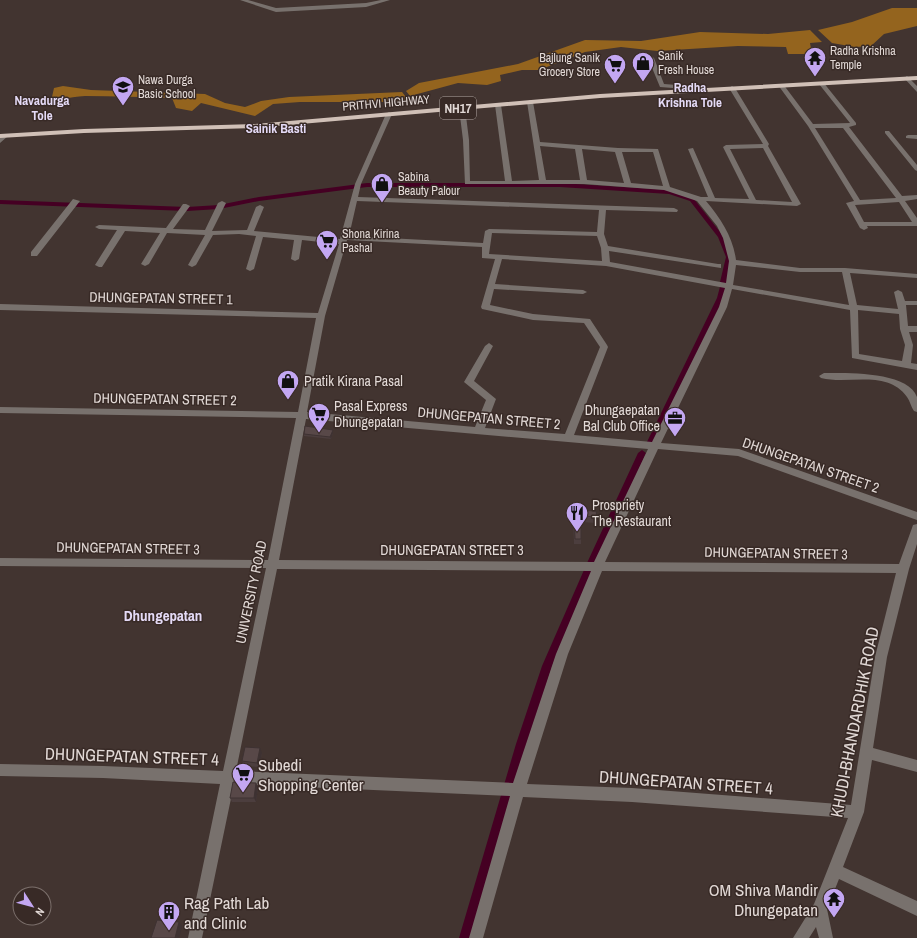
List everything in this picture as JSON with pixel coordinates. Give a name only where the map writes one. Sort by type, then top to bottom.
[{"type":"highway","name":"PRITHVI HIGHWAY","points":[[2,138],[91,130],[255,126],[530,102],[680,91],[911,79]]},
{"type":"street","points":[[243,0],[276,10],[366,5],[387,0]]},
{"type":"street","points":[[651,58],[662,86],[675,86],[680,91]]},
{"type":"street","points":[[911,79],[917,81]]},
{"type":"street","points":[[911,79],[917,90]]},
{"type":"street","points":[[811,126],[845,126],[854,124],[821,83]]},
{"type":"street","points":[[781,85],[811,126],[858,202]]},
{"type":"street","points":[[462,108],[466,140],[467,183],[584,182],[664,188],[700,199],[754,203],[798,204],[765,146],[766,144],[732,88]]},
{"type":"street","points":[[530,102],[543,182]]},
{"type":"street","points":[[498,105],[504,138],[504,153],[509,183]]},
{"type":"street","points":[[344,240],[358,184],[389,114]]},
{"type":"street","points":[[845,126],[901,199],[917,224]]},
{"type":"street","points":[[887,132],[917,169]]},
{"type":"street","points":[[908,137],[917,137]]},
{"type":"street","points":[[538,144],[618,150],[656,150],[667,186],[664,188]]},
{"type":"street","points":[[754,203],[726,147],[765,146]]},
{"type":"street","points":[[578,147],[584,182]]},
{"type":"street","points":[[691,149],[712,200]]},
{"type":"street","points":[[618,150],[628,185]]},
{"type":"street","points":[[917,197],[850,203],[863,226],[917,224]]},
{"type":"street","points":[[354,199],[674,210]]},
{"type":"street","points":[[476,938],[512,790],[563,653],[598,568],[723,307],[730,285],[732,248],[724,231],[700,199]]},
{"type":"street","points":[[34,254],[76,201]]},
{"type":"street","points":[[192,265],[222,203]]},
{"type":"street","points":[[145,264],[166,231],[186,206]]},
{"type":"street","points":[[249,234],[260,207]]},
{"type":"street","points":[[603,207],[600,234],[605,248],[606,264]]},
{"type":"street","points":[[99,227],[249,234],[298,239],[486,245]]},
{"type":"street","points":[[99,265],[122,229]]},
{"type":"street","points":[[600,234],[489,231],[485,256],[606,264],[730,285],[854,309],[904,312]]},
{"type":"street","points":[[250,269],[260,235]]},
{"type":"street","points":[[295,259],[298,239]]},
{"type":"street","name":"UNIVERSITY ROAD","points":[[195,938],[272,565],[321,316],[344,240]]},
{"type":"street","points":[[605,248],[718,266]]},
{"type":"street","points":[[499,256],[485,307],[532,317],[587,321],[604,347],[568,439]]},
{"type":"street","points":[[732,262],[800,270],[845,270],[917,276]]},
{"type":"street","points":[[845,270],[854,309],[855,356],[917,367]]},
{"type":"street","points":[[491,286],[583,292]]},
{"type":"street","points":[[898,292],[904,312],[904,329],[909,345],[906,366]]},
{"type":"street","points":[[902,303],[917,303]]},
{"type":"street","name":"DHUNGEPATAN STREET 1","points":[[0,307],[321,316]]},
{"type":"street","points":[[904,329],[917,329]]},
{"type":"street","points":[[479,430],[491,399],[469,382],[489,346]]},
{"type":"street","points":[[824,376],[870,377],[895,382],[908,390],[915,400],[917,409]]},
{"type":"street","name":"DHUNGEPATAN STREET 2","points":[[0,410],[301,415],[739,453],[917,516]]},
{"type":"street","name":"KHUDI-BHANDARDHIK ROAD","points":[[800,938],[820,909],[857,812],[881,657],[903,570],[917,528]]},
{"type":"street","name":"DHUNGEPATAN STREET 3","points":[[0,562],[579,566],[598,568],[666,566],[903,570]]},
{"type":"street","points":[[867,753],[917,766]]},
{"type":"street","name":"DHUNGEPATAN STREET 4","points":[[0,770],[228,777],[640,796],[857,812]]},
{"type":"street","points":[[835,870],[917,909]]},
{"type":"street","points":[[820,909],[826,938]]},
{"type":"shaded area","points":[[892,8],[917,8],[917,26],[884,34],[871,46],[855,47],[832,43],[818,30],[852,22]]},
{"type":"shaded area","points":[[810,30],[822,42],[810,43],[812,54],[788,54],[786,47],[738,46],[657,51],[621,47],[585,52],[539,70],[522,70],[500,75],[501,81],[487,85],[458,83],[410,96],[406,91],[419,83],[518,64],[585,40],[641,41],[700,32],[768,34]]},
{"type":"shaded area","points":[[63,86],[91,90],[205,94],[225,103],[245,107],[261,101],[289,97],[402,92],[410,102],[300,102],[273,104],[255,116],[201,103],[192,111],[176,108],[172,98],[85,96],[60,99],[52,97],[54,88]]},
{"type":"building","points":[[305,426],[333,430],[330,437],[304,434]]},
{"type":"building","points":[[574,510],[596,511],[597,517],[581,516],[581,539],[575,539]]},
{"type":"building","points":[[245,747],[260,748],[257,763],[242,761]]},
{"type":"building","name":"Subedi Shopping Center","points":[[233,782],[256,783],[254,798],[230,798]]},
{"type":"building","name":"Rag Path Lab and Clinic","points":[[157,920],[179,922],[175,938],[151,938]]},
{"type":"waterway","points":[[0,202],[187,209],[219,207],[259,199],[367,185],[560,185],[670,192],[692,200],[721,237],[729,257],[724,282]]},
{"type":"waterway","points":[[650,444],[721,298],[724,285]]},
{"type":"waterway","points":[[592,563],[642,453]]},
{"type":"waterway","points":[[466,938],[522,744],[547,666],[589,570]]},
{"type":"place","name":"Radha Krishna Temple","points":[[815,78]]},
{"type":"place","name":"Sanik Fresh House","points":[[643,82]]},
{"type":"place","name":"Bajlung Sanik Grocery Store","points":[[615,84]]},
{"type":"place","name":"Nawa Durga Basic School","points":[[123,106]]},
{"type":"place","name":"Sabina Beauty Palour","points":[[382,204]]},
{"type":"place","name":"Shona Kirina Pashal","points":[[327,260]]},
{"type":"place","name":"Pratik Kirana Pasal","points":[[288,400]]},
{"type":"place","name":"Pasal Express Dhungepatan","points":[[319,434]]},
{"type":"place","name":"Dhungaepatan Bal Club Office","points":[[675,438]]},
{"type":"place","name":"Prospriety The Restaurant","points":[[577,532]]},
{"type":"place","name":"Subedi Shopping Center","points":[[243,794]]},
{"type":"place","name":"OM Shiva Mandir Dhungepatan","points":[[834,918]]},
{"type":"place","name":"Rag Path Lab and Clinic","points":[[169,932]]},
{"type":"district","name":"Radha Krishna Tole","points":[[690,94]]},
{"type":"district","name":"Navadurga Tole","points":[[42,108]]},
{"type":"district","name":"Sainik Basti","points":[[276,128]]},
{"type":"district","name":"Dhungepatan","points":[[163,615]]}]
